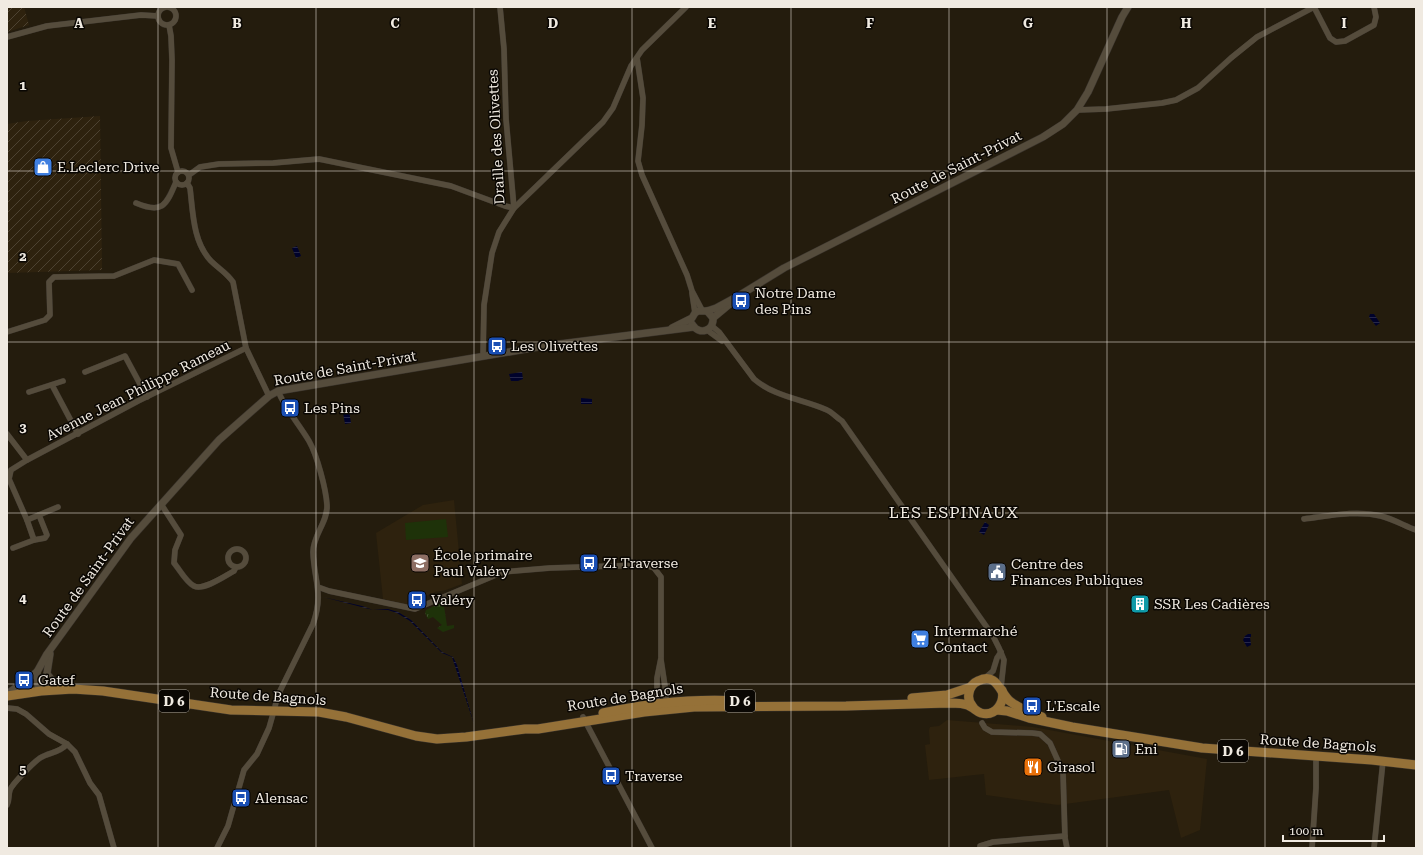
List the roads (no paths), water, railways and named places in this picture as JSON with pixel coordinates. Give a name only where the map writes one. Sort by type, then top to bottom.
[{"type":"main road","points":[[983,679],[993,680],[1001,688],[1003,700],[996,710],[986,714],[975,709],[968,698],[971,687],[976,682],[983,679]]},
{"type":"main road","name":"D 6","points":[[898,702],[947,695],[971,687]]},
{"type":"main road","name":"D 6","points":[[1001,688],[1006,698],[1010,702],[1052,722]]},
{"type":"main road","name":"Route de Bagnols","points":[[7,695],[74,689],[134,695],[226,709],[305,711],[340,716],[426,738],[452,738],[525,729],[530,726],[662,706],[711,703],[898,702]]},
{"type":"main road","name":"D 6","points":[[898,702],[960,703],[975,709]]},
{"type":"main road","name":"D 6","points":[[996,710],[1007,711],[1029,718],[1052,722]]},
{"type":"main road","name":"Route de Bagnols","points":[[1052,722],[1072,727],[1202,748],[1383,761],[1416,765]]},
{"type":"street","name":"Draille des Olivettes","points":[[483,356],[484,305],[492,253],[499,232],[514,208],[506,118],[504,49],[500,7]]},
{"type":"street","points":[[188,175],[200,167],[220,164],[319,160],[451,186],[514,208],[604,122],[613,108],[632,66],[642,50],[686,7]]},
{"type":"street","name":"Route de Saint-Privat","points":[[664,331],[678,326],[699,313],[716,308],[784,268],[1043,137],[1063,124],[1077,110],[1091,86],[1128,7]]},
{"type":"street","points":[[1077,110],[1162,103],[1176,100],[1198,88],[1257,37],[1314,7],[1330,38],[1336,42],[1345,41],[1374,25],[1376,17],[1374,7]]},
{"type":"street","points":[[163,8],[172,8],[176,16],[174,22],[166,25],[160,22],[158,16],[163,8]]},
{"type":"street","points":[[7,37],[47,26],[141,15],[158,16]]},
{"type":"street","points":[[169,25],[172,60],[171,148],[178,172]]},
{"type":"street","points":[[637,58],[643,98],[638,161],[642,175],[686,275],[699,313]]},
{"type":"street","points":[[136,203],[146,208],[157,208],[162,206],[170,196],[176,182],[174,178],[178,172],[184,171],[188,175],[189,179],[187,183],[190,188],[195,230],[201,248],[211,261],[227,274],[232,282],[246,348],[269,396]]},
{"type":"street","points":[[176,182],[180,185],[187,183]]},
{"type":"street","points":[[7,332],[45,320],[50,315],[49,282],[54,277],[114,276],[154,260],[178,264],[192,290]]},
{"type":"street","name":"Route de Saint-Privat","points":[[713,318],[740,295]]},
{"type":"street","points":[[699,313],[713,318],[709,328],[731,349],[754,380],[769,390],[828,410],[842,421],[989,631],[1004,660],[1001,688]]},
{"type":"street","points":[[694,328],[692,321],[699,313]]},
{"type":"street","name":"Route de Saint-Privat","points":[[38,670],[131,538],[219,440],[269,396],[278,391],[544,346],[694,328],[700,331],[709,328]]},
{"type":"street","name":"Avenue Jean Philippe Rameau","points":[[34,540],[9,479],[11,470],[146,397],[246,348]]},
{"type":"street","points":[[85,372],[125,356],[146,397]]},
{"type":"street","points":[[29,392],[63,381]]},
{"type":"street","points":[[52,385],[78,434]]},
{"type":"street","points":[[217,848],[228,826],[244,770],[258,754],[269,728],[277,697],[313,624],[317,613],[319,599],[313,551],[316,538],[325,518],[327,507],[325,493],[313,449],[286,408],[278,391]]},
{"type":"street","points":[[7,434],[27,460]]},
{"type":"street","points":[[161,504],[181,534],[175,550],[174,563],[188,581],[195,586],[202,588],[234,571],[236,567]]},
{"type":"street","points":[[27,520],[58,507]]},
{"type":"street","points":[[1304,519],[1346,514],[1362,514],[1382,516],[1416,530]]},
{"type":"street","points":[[13,548],[34,540],[45,538],[47,535],[39,515]]},
{"type":"street","points":[[318,587],[329,591],[415,609],[503,572],[550,568],[645,565],[654,568],[661,577],[661,658],[666,693],[662,706]]},
{"type":"street","points":[[38,670],[38,686],[41,691],[45,686],[51,650]]},
{"type":"street","points":[[983,679],[993,671],[997,658],[1001,652]]},
{"type":"street","points":[[661,658],[657,678],[662,706]]},
{"type":"street","points":[[38,670],[47,673],[52,680],[74,689]]},
{"type":"street","points":[[7,695],[38,670]]},
{"type":"street","points":[[7,708],[17,709],[26,714],[48,734],[67,744],[75,752],[90,782],[99,795],[114,848]]},
{"type":"street","points":[[975,709],[985,728],[992,732],[1040,734],[1050,743],[1063,772],[1065,836],[1067,848]]},
{"type":"street","points":[[982,723],[986,717],[996,710]]},
{"type":"street","points":[[584,719],[652,848]]},
{"type":"street","points":[[7,805],[10,799],[10,789],[28,768],[41,757],[63,749],[67,744]]},
{"type":"street","points":[[1312,848],[1316,788],[1316,757]]},
{"type":"street","points":[[1374,848],[1383,761]]},
{"type":"street","points":[[980,848],[980,846],[993,842],[1065,836]]},
{"type":"water","points":[[297,246],[301,256],[296,258],[292,248]]},
{"type":"water","points":[[1370,314],[1374,314],[1380,323],[1376,326],[1369,317]]},
{"type":"water","points":[[522,372],[523,379],[511,381],[509,374]]},
{"type":"water","points":[[581,398],[592,399],[592,404],[581,404]]},
{"type":"water","points":[[349,411],[351,423],[345,424],[343,413]]},
{"type":"water","points":[[985,522],[989,525],[984,535],[979,532]]},
{"type":"water","points":[[323,597],[362,606],[373,610]]},
{"type":"water","points":[[388,609],[398,612],[411,620],[442,652],[453,657],[457,665],[474,724],[452,657],[442,653],[410,621],[397,613],[388,610],[373,610]]},
{"type":"water","points":[[1248,634],[1251,634],[1251,645],[1247,647],[1243,640]]},
{"type":"place","name":"E.Leclerc Drive","points":[[43,167]]},
{"type":"place","name":"Notre Dame des Pins","points":[[741,301]]},
{"type":"place","name":"Les Olivettes","points":[[497,346]]},
{"type":"place","name":"Les Pins","points":[[290,408]]},
{"type":"place","name":"École primaire Paul Valéry","points":[[420,563]]},
{"type":"place","name":"ZI Traverse","points":[[589,563]]},
{"type":"place","name":"Centre des Finances Publiques","points":[[997,572]]},
{"type":"place","name":"Valéry","points":[[417,600]]},
{"type":"place","name":"SSR Les Cadières","points":[[1140,604]]},
{"type":"place","name":"Intermarché Contact","points":[[920,639]]},
{"type":"place","name":"Gatef","points":[[24,680]]},
{"type":"place","name":"L'Escale","points":[[1032,706]]},
{"type":"place","name":"Eni","points":[[1121,749]]},
{"type":"place","name":"Girasol","points":[[1033,767]]},
{"type":"place","name":"Traverse","points":[[611,776]]},
{"type":"place","name":"Alensac","points":[[241,798]]},
{"type":"district","name":"LES ESPINAUX","points":[[954,512]]}]
